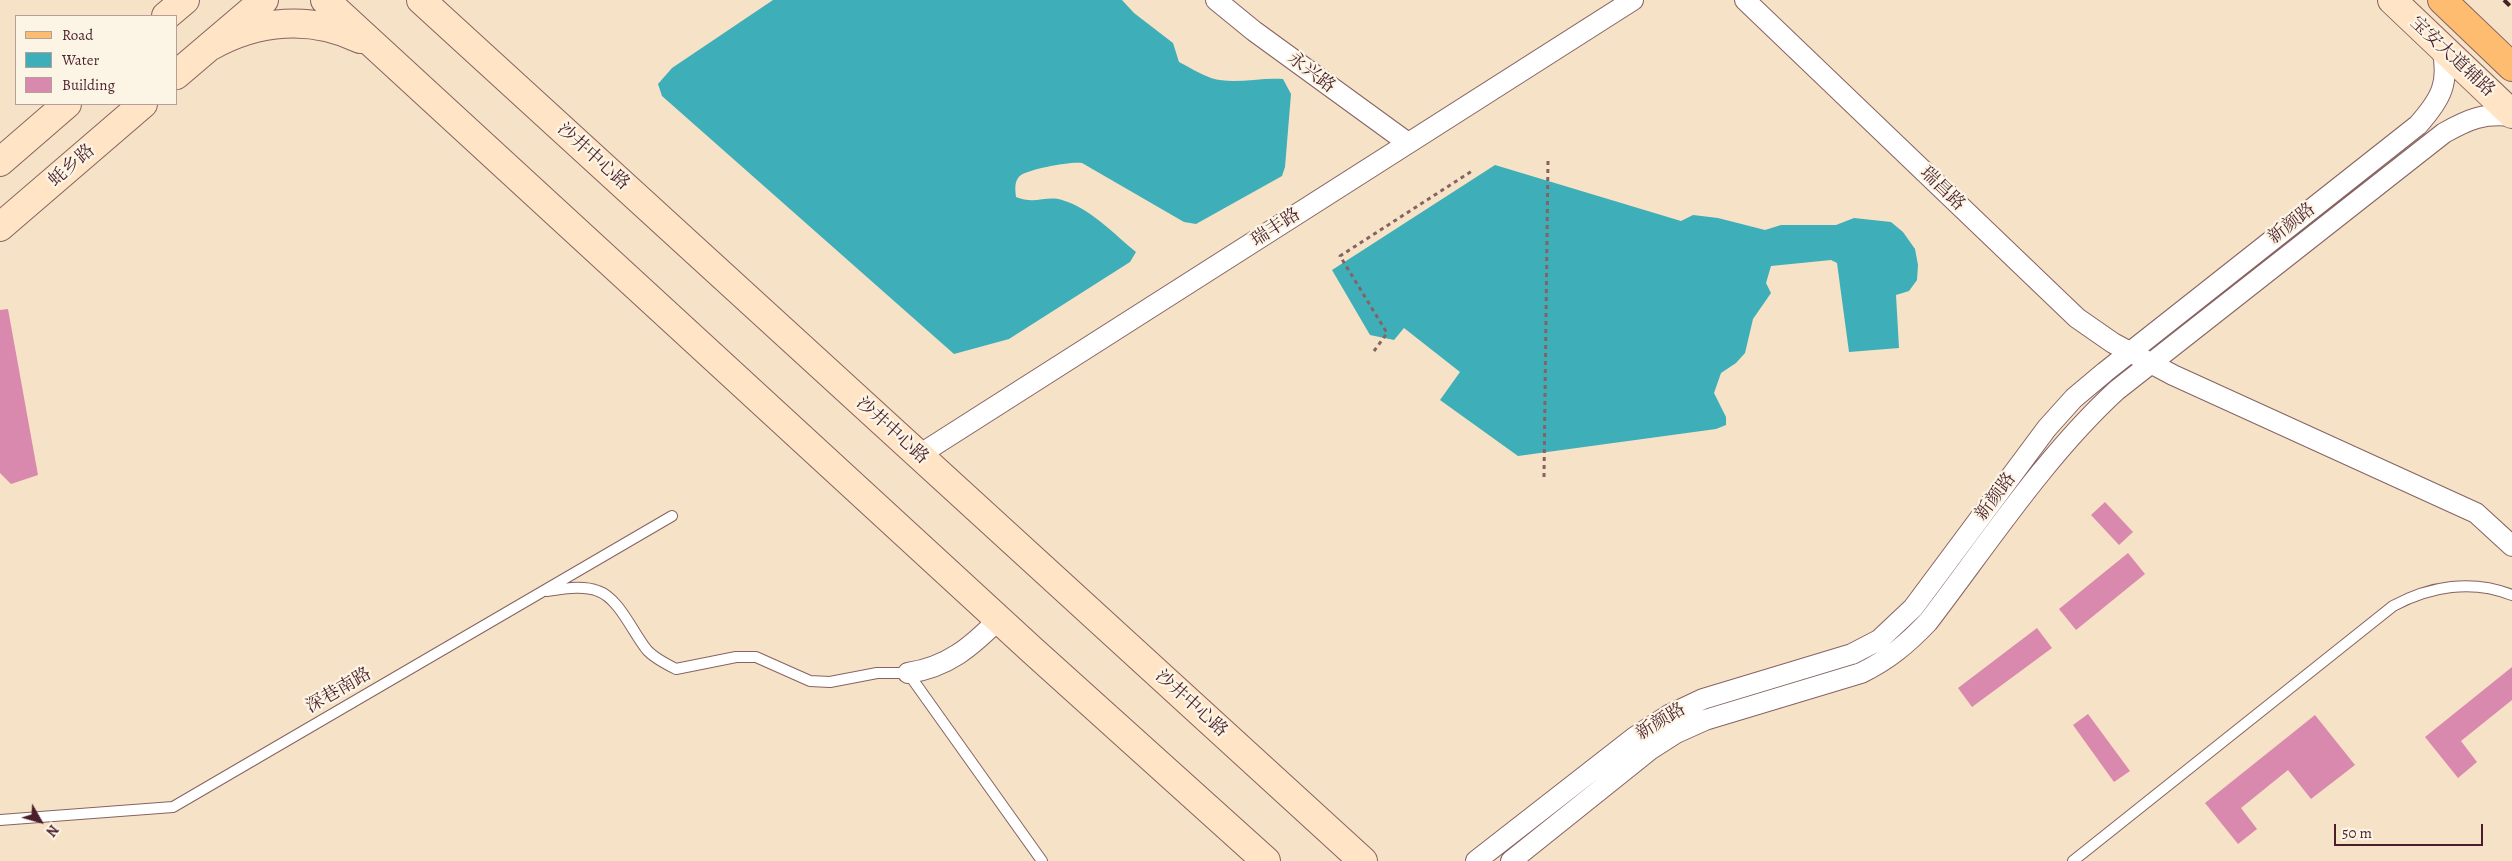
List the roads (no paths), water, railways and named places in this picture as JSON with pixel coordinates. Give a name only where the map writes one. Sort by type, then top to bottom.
[{"type":"main road","points":[[2442,0],[2512,67]]},
{"type":"street","points":[[178,73],[264,0]]},
{"type":"street","points":[[326,0],[999,619],[1266,861]]},
{"type":"street","name":"沙井中心路","points":[[421,0],[1363,861]]},
{"type":"street","points":[[445,0],[468,43]]},
{"type":"street","name":"永兴路","points":[[1216,0],[1261,36],[1408,143]]},
{"type":"street","name":"瑞丰路","points":[[919,455],[1633,0]]},
{"type":"street","name":"瑞昌路","points":[[1744,0],[2077,318],[2130,352],[2187,383],[2476,512],[2512,546]]},
{"type":"street","name":"宝安大道辅路","points":[[2392,0],[2512,115]]},
{"type":"street","points":[[211,46],[243,31],[276,23],[291,23],[324,26],[340,30],[380,50]]},
{"type":"street","name":"新颜路","points":[[1476,861],[1635,737],[1669,715],[1703,699],[1852,654],[1879,640],[1913,608],[2060,413],[2089,385],[2418,125],[2441,96],[2446,79],[2446,64],[2442,48]]},
{"type":"street","points":[[3,155],[66,105]]},
{"type":"street","name":"蚝乡路","points":[[0,227],[137,106]]},
{"type":"street","name":"新颜路","points":[[1511,861],[1651,749],[1676,733],[1705,720],[1861,673],[1884,662],[1907,645],[1928,622],[2068,439],[2090,414],[2151,363],[2444,133],[2479,116],[2493,114],[2512,115]]},
{"type":"street","points":[[908,674],[943,664],[972,646],[999,619]]},
{"type":"lane","name":"深巷南路","points":[[0,820],[173,807],[672,516]]},
{"type":"lane","points":[[2073,861],[2393,606],[2424,592],[2458,586],[2493,589],[2512,596]]},
{"type":"lane","points":[[545,591],[586,588],[599,591],[612,600],[635,629],[647,650],[676,669],[736,657],[756,656],[810,681],[847,680],[877,673],[908,674],[1042,861]]},
{"type":"water","points":[[773,0],[1122,0],[1134,13],[1173,43],[1179,62],[1203,75],[1228,81],[1283,79],[1291,94],[1285,167],[1282,176],[1196,224],[1184,222],[1082,163],[1051,166],[1021,175],[1016,182],[1016,197],[1029,200],[1056,199],[1072,204],[1092,215],[1136,252],[1130,262],[1009,339],[954,354],[662,96],[658,84],[672,68]]},
{"type":"water","points":[[1495,165],[1681,221],[1693,215],[1718,218],[1765,230],[1781,225],[1836,225],[1854,218],[1891,222],[1903,232],[1915,249],[1918,265],[1917,280],[1909,291],[1896,295],[1899,348],[1849,352],[1837,263],[1831,260],[1771,266],[1766,283],[1771,293],[1753,319],[1745,353],[1736,363],[1721,373],[1714,393],[1726,417],[1726,425],[1716,429],[1518,456],[1440,400],[1460,372],[1404,328],[1394,340],[1370,335],[1332,270]]},
{"type":"railway","points":[[2504,0],[2512,8]]}]
